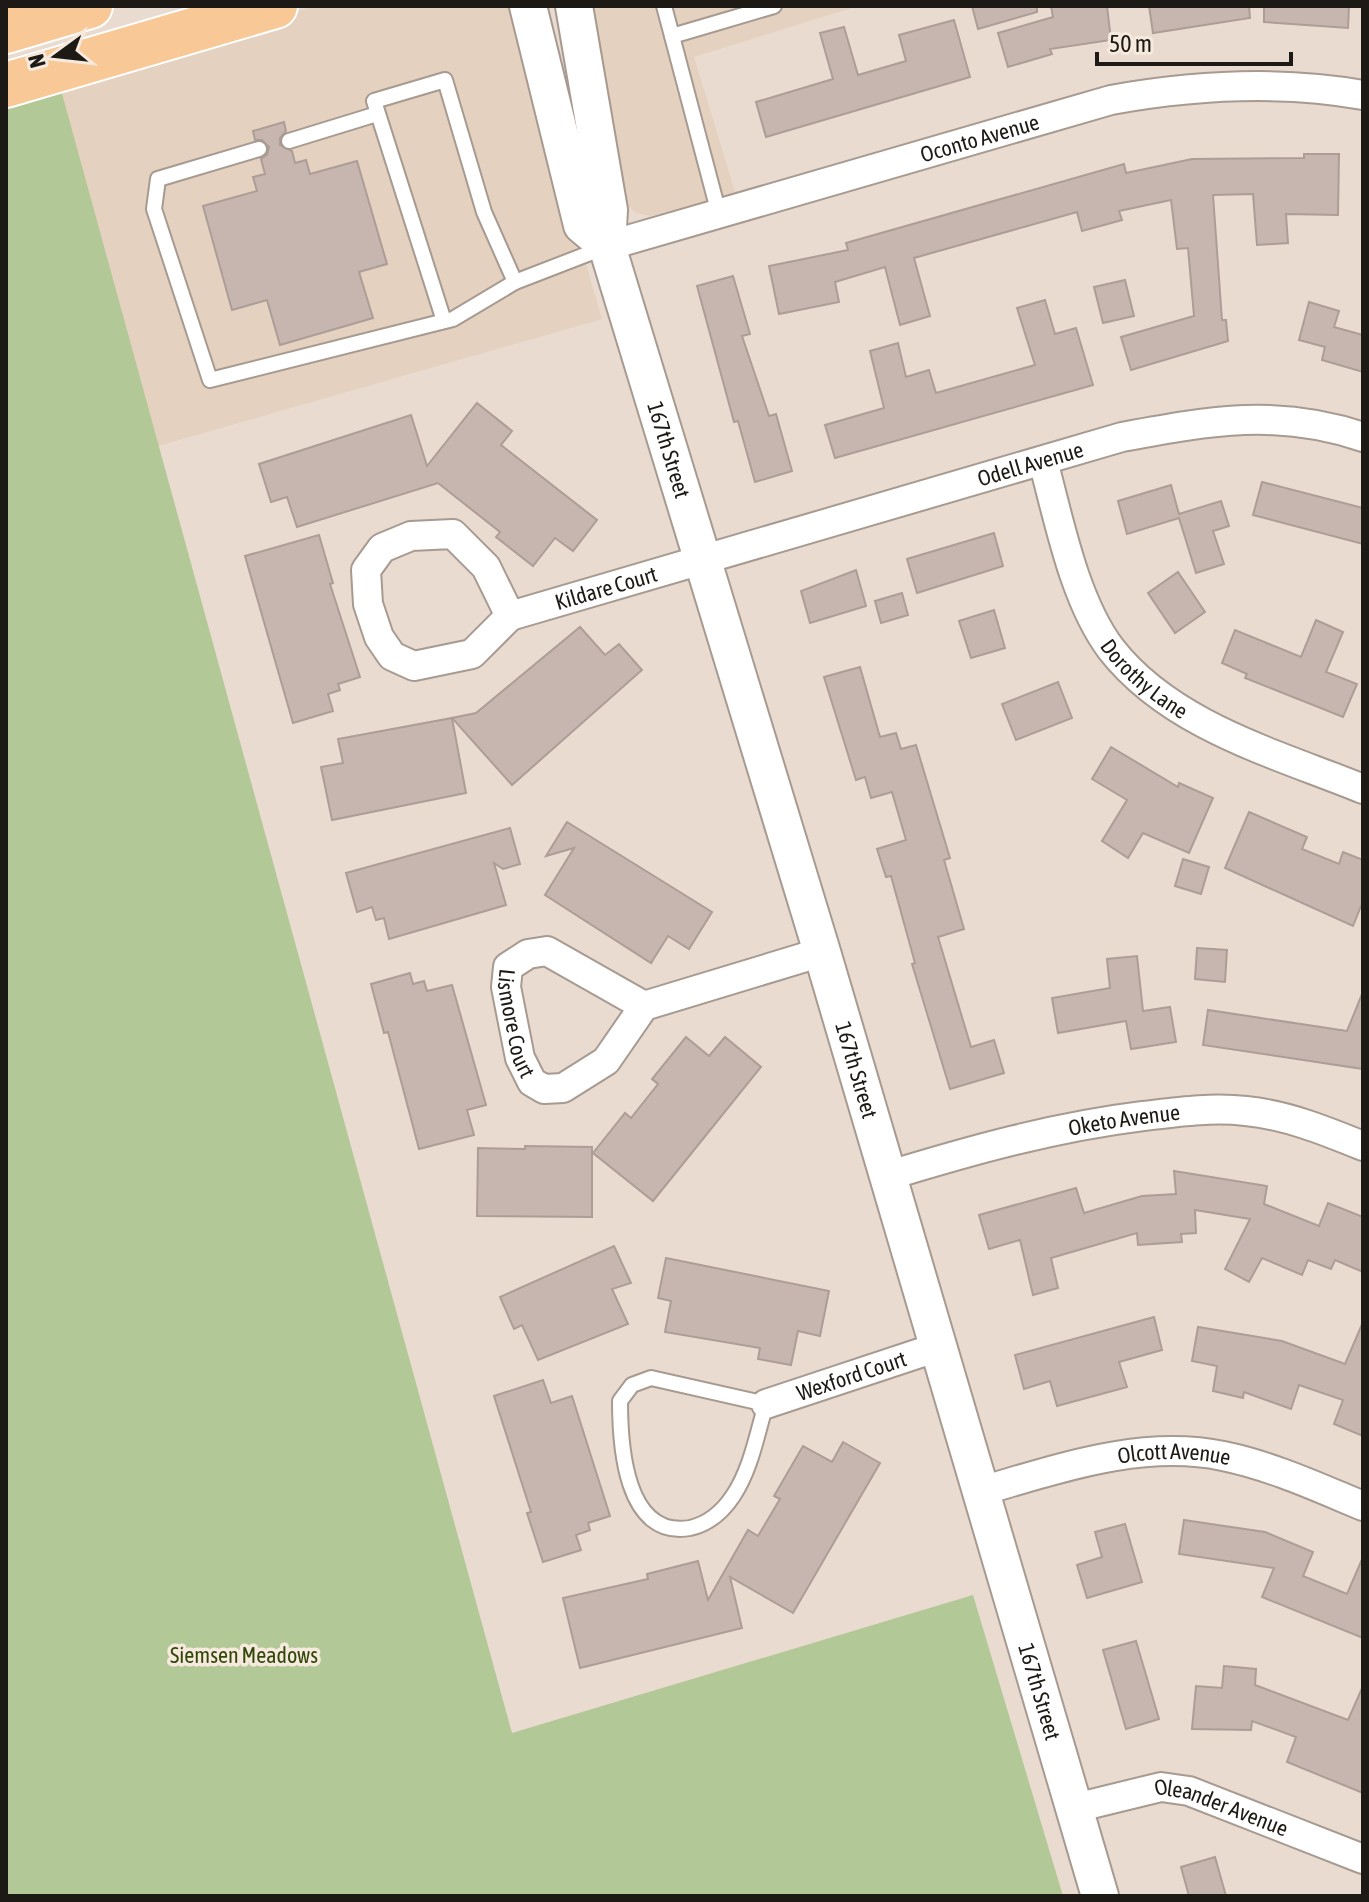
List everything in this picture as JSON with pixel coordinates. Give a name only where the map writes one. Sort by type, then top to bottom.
[{"type":"main road","points":[[6,31],[90,6]]},
{"type":"main road","points":[[6,85],[275,6]]},
{"type":"street","name":"167th Street","points":[[528,6],[582,225],[607,246]]},
{"type":"street","name":"167th Street","points":[[574,6],[609,210],[607,246],[822,952],[1100,1896]]},
{"type":"street","name":"Oconto Avenue","points":[[607,246],[1111,100],[1155,93],[1261,85],[1363,95]]},
{"type":"street","name":"Odell Avenue","points":[[702,561],[1122,437],[1218,420],[1296,420],[1363,437]]},
{"type":"street","name":"Dorothy Lane","points":[[1043,461],[1067,550],[1091,613],[1110,648],[1135,675],[1204,724],[1363,789]]},
{"type":"street","points":[[453,534],[486,567],[510,616],[472,654],[414,666],[392,656],[379,637],[368,604],[366,570],[382,548],[411,536],[453,534]]},
{"type":"street","name":"Kildare Court","points":[[510,616],[702,561]]},
{"type":"street","name":"Lismore Court","points":[[547,951],[644,1006],[606,1061],[563,1088],[544,1089],[532,1082],[520,1058],[506,987],[508,967],[528,954],[547,951]]},
{"type":"street","points":[[644,1006],[822,952]]},
{"type":"street","name":"Oketo Avenue","points":[[887,1176],[1009,1139],[1061,1127],[1201,1109],[1247,1111],[1296,1121],[1363,1146]]},
{"type":"street","name":"Wexford Court","points":[[766,1404],[938,1347]]},
{"type":"street","name":"Olcott Avenue","points":[[981,1491],[1083,1463],[1127,1455],[1176,1452],[1220,1455],[1265,1467],[1363,1506]]},
{"type":"street","name":"Oleander Avenue","points":[[1075,1808],[1161,1787],[1189,1791],[1363,1859]]},
{"type":"lane","points":[[664,6],[719,214]]},
{"type":"lane","points":[[672,36],[774,6]]},
{"type":"lane","points":[[444,321],[374,101],[445,80],[484,212],[515,282]]},
{"type":"lane","points":[[289,141],[377,114]]},
{"type":"lane","points":[[259,149],[158,179],[154,209],[210,380],[444,321],[515,282],[607,246]]},
{"type":"lane","points":[[651,1378],[766,1404],[746,1472],[723,1508],[698,1526],[682,1529],[654,1522],[644,1512],[629,1479],[623,1450],[620,1411],[624,1392],[651,1378]]},
{"type":"shaded area","points":[[315,6],[510,6],[602,319],[158,446],[60,86]]},
{"type":"shaded area","points":[[593,6],[858,6],[694,57],[736,195],[650,216],[637,213],[623,203],[611,173]]},
{"type":"green space","name":"Siemsen Meadows","points":[[60,86],[512,1733],[973,1595],[1063,1896],[6,1896],[6,102]]},
{"type":"building","points":[[972,6],[1037,6],[1037,12],[978,29]]},
{"type":"building","points":[[1051,6],[1107,6],[1111,40],[1050,49],[1052,54],[1008,67],[998,33],[1053,17]]},
{"type":"building","points":[[1149,6],[1249,6],[1250,18],[1153,33]]},
{"type":"building","points":[[1264,6],[1349,6],[1348,28],[1264,22]]},
{"type":"building","points":[[954,20],[970,77],[766,137],[756,102],[833,79],[820,33],[844,27],[858,75],[906,61],[899,35]]},
{"type":"building","points":[[284,122],[286,131],[280,138],[280,145],[292,151],[295,163],[306,160],[310,174],[357,161],[387,264],[359,272],[373,318],[280,345],[267,300],[232,310],[203,206],[257,191],[253,177],[265,174],[261,159],[267,155],[269,147],[262,140],[255,140],[253,131]]},
{"type":"building","points":[[1304,154],[1339,154],[1338,215],[1286,214],[1288,243],[1257,245],[1253,194],[1213,195],[1222,320],[1226,320],[1228,341],[1131,370],[1121,337],[1194,316],[1188,248],[1177,249],[1171,200],[1119,211],[1122,220],[1082,231],[1077,212],[914,258],[930,316],[900,325],[885,267],[835,282],[839,302],[779,314],[769,266],[848,250],[846,243],[1124,164],[1126,173],[1192,159],[1304,158]]},
{"type":"building","points":[[733,276],[750,334],[742,336],[769,416],[776,414],[792,471],[755,482],[738,421],[734,422],[697,286]]},
{"type":"building","points":[[1125,280],[1134,316],[1103,323],[1094,287]]},
{"type":"building","points":[[1045,300],[1055,334],[1076,328],[1093,385],[835,458],[825,425],[884,408],[870,351],[898,343],[906,377],[929,370],[936,393],[1035,365],[1017,308]]},
{"type":"building","points":[[1309,302],[1339,311],[1334,327],[1363,335],[1363,372],[1322,360],[1325,347],[1299,340]]},
{"type":"building","points":[[477,403],[512,431],[501,445],[597,520],[573,551],[555,538],[533,566],[496,537],[500,532],[438,483],[297,527],[287,497],[271,502],[259,464],[411,415],[427,466]]},
{"type":"building","points":[[1262,482],[1363,508],[1363,544],[1253,515]]},
{"type":"building","points":[[1171,485],[1179,514],[1221,501],[1229,526],[1213,531],[1224,564],[1196,573],[1179,518],[1127,534],[1118,501]]},
{"type":"building","points":[[994,533],[1003,566],[917,593],[907,559]]},
{"type":"building","points":[[319,535],[333,583],[330,584],[360,677],[338,684],[340,690],[328,694],[333,711],[293,723],[245,556]]},
{"type":"building","points":[[856,570],[866,606],[810,623],[801,591]]},
{"type":"building","points":[[1178,572],[1205,612],[1175,633],[1148,593]]},
{"type":"building","points":[[902,593],[908,615],[881,623],[875,601]]},
{"type":"building","points":[[994,610],[1005,648],[971,658],[959,621]]},
{"type":"building","points":[[1316,620],[1343,632],[1326,672],[1357,684],[1343,717],[1245,678],[1247,674],[1222,663],[1235,630],[1301,657]]},
{"type":"building","points":[[580,627],[605,655],[619,644],[642,670],[512,785],[452,718],[476,713]]},
{"type":"building","points":[[860,667],[880,737],[896,733],[901,749],[916,745],[950,858],[944,860],[964,929],[938,937],[971,1047],[994,1040],[1004,1073],[950,1089],[912,964],[915,963],[891,876],[886,877],[877,849],[906,840],[892,792],[871,798],[865,777],[856,780],[824,677]]},
{"type":"building","points":[[1058,682],[1072,718],[1016,740],[1002,704]]},
{"type":"building","points":[[452,718],[466,793],[332,820],[321,767],[343,763],[338,739]]},
{"type":"building","points":[[1111,747],[1178,787],[1179,783],[1213,798],[1189,853],[1143,833],[1128,858],[1102,841],[1127,800],[1092,779]]},
{"type":"building","points":[[1249,812],[1307,837],[1302,849],[1339,864],[1343,852],[1363,860],[1363,901],[1353,926],[1225,868]]},
{"type":"building","points":[[567,822],[712,912],[689,949],[668,936],[651,963],[545,895],[574,848],[546,856]]},
{"type":"building","points":[[510,828],[520,864],[503,869],[494,863],[506,905],[389,939],[384,918],[376,920],[372,907],[357,912],[346,873]]},
{"type":"building","points":[[1183,859],[1209,867],[1201,894],[1175,886]]},
{"type":"building","points":[[1197,948],[1227,950],[1225,982],[1195,979]]},
{"type":"building","points":[[1137,956],[1143,1011],[1170,1007],[1176,1042],[1131,1049],[1126,1021],[1058,1033],[1052,998],[1110,988],[1107,959]]},
{"type":"building","points":[[410,973],[413,984],[424,981],[427,991],[452,985],[486,1105],[467,1110],[474,1135],[419,1149],[388,1032],[384,1033],[371,984]]},
{"type":"building","points":[[1362,994],[1363,1069],[1203,1045],[1208,1010],[1347,1031]]},
{"type":"building","points":[[686,1037],[709,1056],[725,1037],[761,1067],[653,1201],[593,1153],[625,1113],[631,1118],[658,1084],[652,1079]]},
{"type":"building","points":[[525,1146],[592,1147],[592,1217],[477,1216],[478,1148],[525,1149]]},
{"type":"building","points":[[1174,1171],[1267,1186],[1264,1204],[1319,1226],[1328,1203],[1363,1217],[1363,1272],[1335,1260],[1331,1269],[1308,1260],[1302,1275],[1262,1258],[1249,1282],[1225,1269],[1250,1219],[1195,1210],[1196,1233],[1181,1234],[1182,1242],[1138,1245],[1137,1233],[1051,1258],[1058,1288],[1033,1295],[1020,1240],[989,1249],[979,1215],[1076,1188],[1084,1213],[1142,1196],[1176,1194]]},
{"type":"building","points":[[614,1246],[631,1283],[612,1289],[628,1324],[538,1360],[522,1325],[514,1329],[500,1297]]},
{"type":"building","points":[[666,1258],[829,1291],[820,1336],[798,1331],[791,1365],[758,1359],[760,1348],[665,1332],[671,1301],[658,1298]]},
{"type":"building","points":[[1154,1317],[1162,1350],[1119,1362],[1127,1387],[1057,1406],[1050,1381],[1024,1389],[1015,1355]]},
{"type":"building","points":[[1363,1322],[1363,1436],[1334,1424],[1343,1400],[1299,1385],[1291,1409],[1244,1392],[1243,1398],[1213,1391],[1217,1366],[1192,1361],[1198,1327],[1282,1341],[1345,1364]]},
{"type":"building","points":[[543,1380],[551,1403],[572,1396],[610,1516],[588,1523],[590,1530],[576,1535],[581,1550],[543,1562],[527,1513],[531,1512],[494,1396]]},
{"type":"building","points":[[843,1442],[880,1463],[793,1613],[730,1577],[742,1628],[580,1668],[563,1598],[648,1579],[647,1574],[698,1561],[708,1600],[748,1530],[758,1536],[780,1499],[774,1496],[803,1446],[832,1462]]},
{"type":"building","points":[[1184,1520],[1265,1532],[1313,1552],[1303,1576],[1347,1594],[1363,1557],[1363,1638],[1262,1597],[1274,1568],[1179,1554]]},
{"type":"building","points":[[1125,1524],[1142,1582],[1087,1598],[1077,1565],[1102,1557],[1095,1532]]},
{"type":"building","points":[[1136,1641],[1159,1719],[1126,1729],[1103,1650]]},
{"type":"building","points":[[1224,1666],[1256,1669],[1255,1685],[1348,1720],[1363,1686],[1363,1793],[1287,1762],[1296,1737],[1252,1721],[1251,1730],[1192,1729],[1196,1686],[1222,1688]]},
{"type":"building","points":[[1215,1857],[1226,1896],[1189,1896],[1181,1867]]}]
